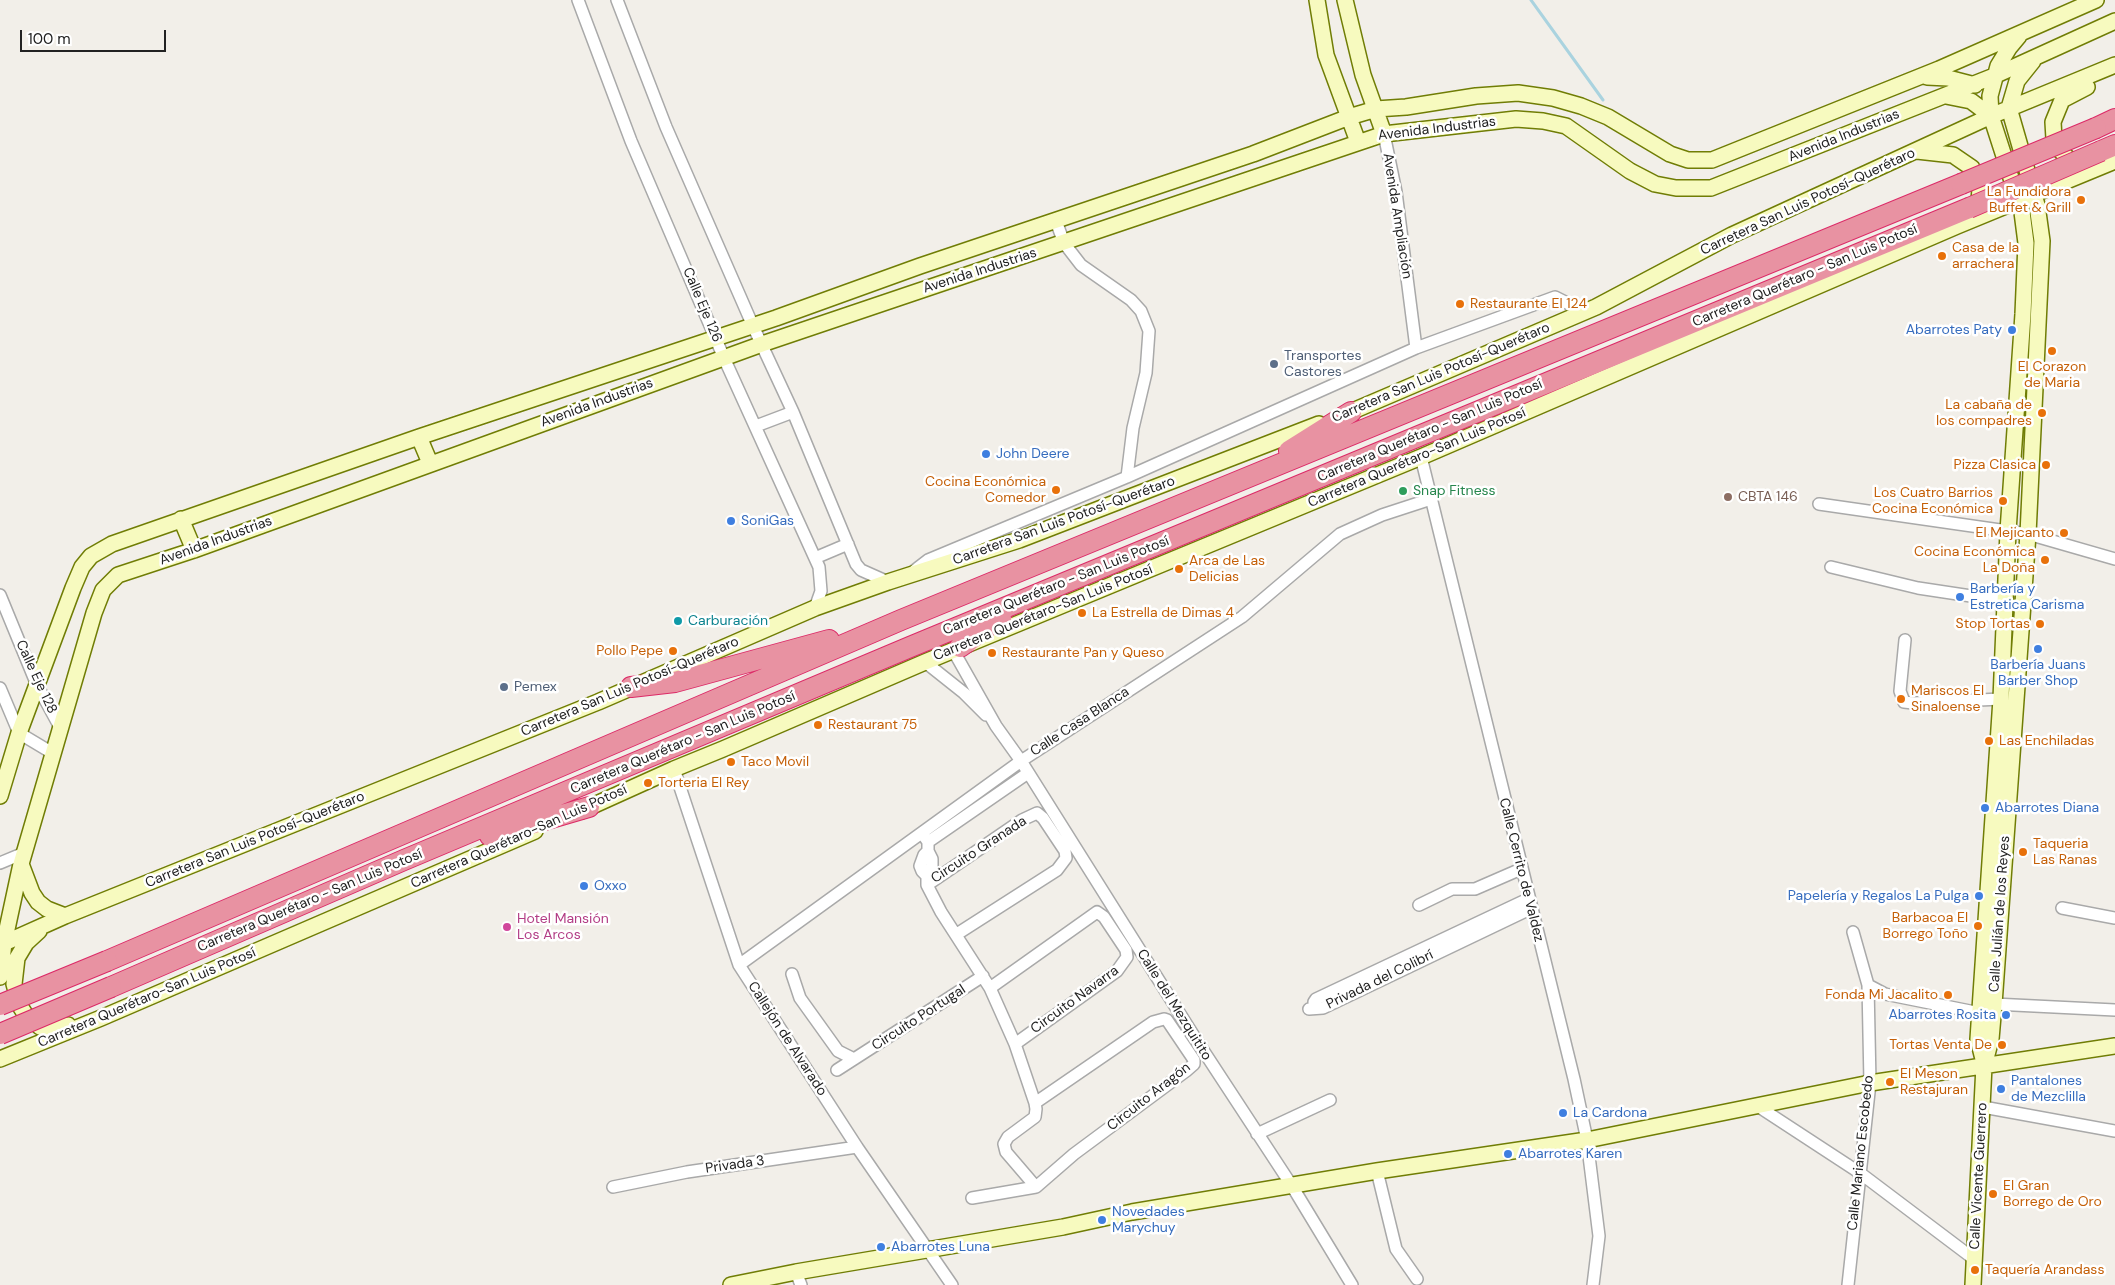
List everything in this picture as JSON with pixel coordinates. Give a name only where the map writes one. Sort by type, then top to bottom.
[{"type":"highway","name":"Carretera Querétaro - San Luis Potosí","points":[[0,1005],[107,961],[901,620],[1245,480],[2115,119]]},
{"type":"highway","name":"Carretera Querétaro - San Luis Potosí","points":[[0,1034],[404,860],[1031,597],[1969,208],[2110,152]]},
{"type":"highway","points":[[1245,480],[1351,412]]},
{"type":"highway","points":[[956,649],[1031,597]]},
{"type":"highway","points":[[631,687],[675,682],[901,620]]},
{"type":"highway","points":[[404,860],[589,808]]},
{"type":"main road","points":[[1317,0],[1326,55],[1358,142]]},
{"type":"main road","name":"Avenida Ampliación","points":[[1345,0],[1363,75],[1384,134]]},
{"type":"main road","name":"Avenida Industrias","points":[[0,796],[19,733],[82,566],[91,556],[112,544],[181,518],[753,326],[929,263],[1253,154],[1349,117],[1376,109],[1406,107],[1476,96],[1518,93],[1553,98],[1581,106],[1608,117],[1670,154],[1688,160],[1712,160],[1916,78],[2096,0]]},
{"type":"main road","name":"Avenida Industrias","points":[[0,978],[2,944],[23,858],[94,613],[103,590],[118,575],[194,550],[762,344],[1384,134],[1516,119],[1543,121],[1566,126],[1630,171],[1655,184],[1676,188],[1711,188],[1994,76],[2115,21]]},
{"type":"main road","name":"Calle Julián de los Reyes","points":[[2000,819],[2004,601],[2026,243],[2019,201],[1991,116],[1991,93],[1994,76],[2006,52],[2023,33]]},
{"type":"main road","points":[[1916,78],[1948,78],[1973,84],[1991,93],[2009,108],[2017,81],[2027,67],[2040,56]]},
{"type":"main road","name":"Carretera San Luis Potosí-Querétaro","points":[[2,944],[65,916],[631,687],[815,608],[908,575],[1019,540],[1351,412],[1585,312],[1732,235],[2009,108],[2115,65]]},
{"type":"main road","points":[[2092,170],[2074,164],[2064,156],[2054,139],[2053,122],[2062,100],[2115,75]]},
{"type":"main road","points":[[1944,96],[1958,97],[1971,101],[1991,116]]},
{"type":"main road","name":"Calle Julián de los Reyes","points":[[1984,1066],[1978,1040],[1990,947],[2000,819],[2028,534],[2042,240],[2040,216],[2035,194],[2009,108]]},
{"type":"main road","points":[[1916,151],[1953,155],[1966,163],[1976,175],[1980,188],[1979,202],[1973,214],[1957,226]]},
{"type":"main road","name":"Carretera Querétaro-San Luis Potosí","points":[[0,1059],[102,1018],[925,662],[1421,457],[1957,226],[2092,170],[2110,152]]},
{"type":"main road","points":[[419,437],[430,463]]},
{"type":"main road","points":[[181,518],[194,550]]},
{"type":"main road","points":[[23,858],[32,893],[38,902],[47,909],[65,916]]},
{"type":"main road","points":[[48,924],[26,943],[17,958],[14,984],[20,1006],[25,1014],[40,1028],[52,1028],[102,1018]]},
{"type":"main road","name":"Calle Julián de los Reyes","points":[[1984,1066],[1991,1039],[1994,1004],[1990,947]]},
{"type":"main road","points":[[731,1285],[798,1279],[929,1251],[1063,1227],[1132,1212],[1587,1140],[1756,1105],[1870,1084],[2115,1046]]},
{"type":"main road","name":"Calle Vicente Guerrero","points":[[1973,1285],[1984,1066]]},
{"type":"street","name":"Calle Eje 126","points":[[578,0],[631,141],[724,358],[819,567],[821,591],[815,608]]},
{"type":"street","points":[[617,0],[666,127],[753,326],[793,412],[856,564],[861,570],[888,582]]},
{"type":"street","name":"Avenida Ampliación","points":[[1384,134],[1396,192],[1416,348]]},
{"type":"street","points":[[1056,221],[1064,243],[1081,265],[1131,300],[1141,311],[1149,331],[1146,372],[1134,428],[1127,477]]},
{"type":"street","points":[[908,575],[928,560],[1127,477],[1416,348],[1555,297],[1585,312]]},
{"type":"street","points":[[756,426],[793,412]]},
{"type":"street","name":"Calle Cerrito de Valdez","points":[[1421,457],[1529,904],[1574,1079],[1587,1140],[1600,1236],[1593,1285]]},
{"type":"street","name":"Calle Casa Blanca","points":[[739,965],[926,842],[1021,761],[1242,616],[1340,534],[1431,498]]},
{"type":"street","points":[[1819,504],[2028,534],[2115,559]]},
{"type":"street","points":[[815,558],[848,544]]},
{"type":"street","points":[[1831,567],[1918,588],[2004,601]]},
{"type":"street","name":"Calle Eje 128","points":[[0,596],[37,685],[61,729]]},
{"type":"street","points":[[1905,640],[1900,691],[1904,702],[2001,699]]},
{"type":"street","name":"Calle del Mezquitito","points":[[956,649],[996,726],[1021,761],[1257,1134],[1292,1186],[1352,1285]]},
{"type":"street","name":"Calle del Mezquitito","points":[[925,662],[964,693],[996,726]]},
{"type":"street","points":[[0,688],[19,733],[54,754]]},
{"type":"street","name":"Callejón de Alvarado","points":[[674,769],[739,965],[857,1147],[952,1285]]},
{"type":"street","points":[[972,1198],[1036,1187],[1004,1148],[1005,1140],[1008,1137],[1035,1117],[1036,1109],[1015,1044],[990,988],[957,934],[941,912],[927,880],[932,866],[932,859],[926,842],[1028,773]]},
{"type":"street","name":"Circuito Granada","points":[[927,880],[1022,820],[1037,813],[1043,818],[1065,851],[1066,858],[1057,870],[957,934]]},
{"type":"street","points":[[0,863],[23,858]]},
{"type":"street","points":[[1419,905],[1452,889],[1475,889],[1521,869]]},
{"type":"street","name":"Privada del Colibrí","points":[[1312,1008],[1316,999],[1348,989],[1529,904]]},
{"type":"street","points":[[2062,908],[2115,918]]},
{"type":"street","name":"Circuito Navarra","points":[[990,988],[1097,912],[1104,917],[1126,950],[1127,957],[1117,971],[1015,1044]]},
{"type":"street","name":"Calle Mariano Escobedo","points":[[1848,1285],[1870,1084],[1868,985],[1854,932]]},
{"type":"street","points":[[792,974],[800,998],[838,1051],[854,1059]]},
{"type":"street","name":"Circuito Portugal","points":[[837,1070],[983,976]]},
{"type":"street","points":[[1868,985],[1886,994],[1980,1013]]},
{"type":"street","points":[[1994,1004],[2115,1010]]},
{"type":"street","name":"Circuito Aragón","points":[[1035,1103],[1153,1022],[1164,1019],[1168,1020],[1194,1060],[1194,1064],[1186,1071],[1074,1154],[1036,1187]]},
{"type":"street","points":[[1257,1134],[1330,1100]]},
{"type":"street","points":[[1756,1105],[1860,1173],[1974,1258]]},
{"type":"street","points":[[1983,1107],[2115,1131]]},
{"type":"street","name":"Privada 3","points":[[612,1187],[687,1172],[857,1147]]},
{"type":"street","points":[[1377,1172],[1396,1249],[1417,1279]]},
{"type":"waterway","points":[[1531,0],[1603,100]]},
{"type":"place","name":"La Fundidora Buffet & Grill","points":[[2081,200]]},
{"type":"place","name":"Casa de la arrachera","points":[[1942,256]]},
{"type":"place","name":"Restaurante El 124","points":[[1460,304]]},
{"type":"place","name":"Abarrotes Paty","points":[[2012,330]]},
{"type":"place","name":"El Corazon de Maria","points":[[2052,351]]},
{"type":"place","name":"Transportes Castores","points":[[1274,364]]},
{"type":"place","name":"La cabaña de los compadres","points":[[2042,413]]},
{"type":"place","name":"John Deere","points":[[986,454]]},
{"type":"place","name":"Pizza Clasica","points":[[2046,465]]},
{"type":"place","name":"Cocina Económica Comedor","points":[[1056,490]]},
{"type":"place","name":"Snap Fitness","points":[[1403,491]]},
{"type":"place","name":"CBTA 146","points":[[1728,497]]},
{"type":"place","name":"Los Cuatro Barrios Cocina Económica","points":[[2003,501]]},
{"type":"place","name":"SoniGas","points":[[731,521]]},
{"type":"place","name":"El Mejicanto","points":[[2064,533]]},
{"type":"place","name":"Cocina Económica La Doña","points":[[2045,560]]},
{"type":"place","name":"Arca de Las Delicias","points":[[1179,569]]},
{"type":"place","name":"Barbería y Estretica Carisma","points":[[1960,597]]},
{"type":"place","name":"La Estrella de Dimas 4","points":[[1082,613]]},
{"type":"place","name":"Carburación","points":[[678,621]]},
{"type":"place","name":"Stop Tortas","points":[[2040,624]]},
{"type":"place","name":"Barbería Juans Barber Shop","points":[[2038,649]]},
{"type":"place","name":"Pollo Pepe","points":[[673,651]]},
{"type":"place","name":"Restaurante Pan y Queso","points":[[992,653]]},
{"type":"place","name":"Pemex","points":[[504,687]]},
{"type":"place","name":"Mariscos El Sinaloense","points":[[1901,699]]},
{"type":"place","name":"Restaurant 75","points":[[818,725]]},
{"type":"place","name":"Las Enchiladas","points":[[1989,741]]},
{"type":"place","name":"Taco Movil","points":[[731,762]]},
{"type":"place","name":"Torteria El Rey","points":[[648,783]]},
{"type":"place","name":"Abarrotes Diana","points":[[1985,808]]},
{"type":"place","name":"Taqueria Las Ranas","points":[[2023,852]]},
{"type":"place","name":"Oxxo","points":[[584,886]]},
{"type":"place","name":"Papelería y Regalos La Pulga","points":[[1979,896]]},
{"type":"place","name":"Barbacoa El Borrego Toño","points":[[1978,926]]},
{"type":"place","name":"Hotel Mansión Los Arcos","points":[[507,927]]},
{"type":"place","name":"Fonda Mi Jacalito","points":[[1948,995]]},
{"type":"place","name":"Abarrotes Rosita","points":[[2006,1015]]},
{"type":"place","name":"Tortas Venta De","points":[[2002,1045]]},
{"type":"place","name":"El Meson Restajuran","points":[[1890,1082]]},
{"type":"place","name":"Pantalones de Mezclilla","points":[[2001,1089]]},
{"type":"place","name":"La Cardona","points":[[1563,1113]]},
{"type":"place","name":"Abarrotes Karen","points":[[1508,1154]]},
{"type":"place","name":"El Gran Borrego de Oro","points":[[1993,1194]]},
{"type":"place","name":"Novedades Marychuy","points":[[1102,1220]]},
{"type":"place","name":"Abarrotes Luna","points":[[881,1247]]},
{"type":"place","name":"Taquería Arandass","points":[[1975,1270]]}]
